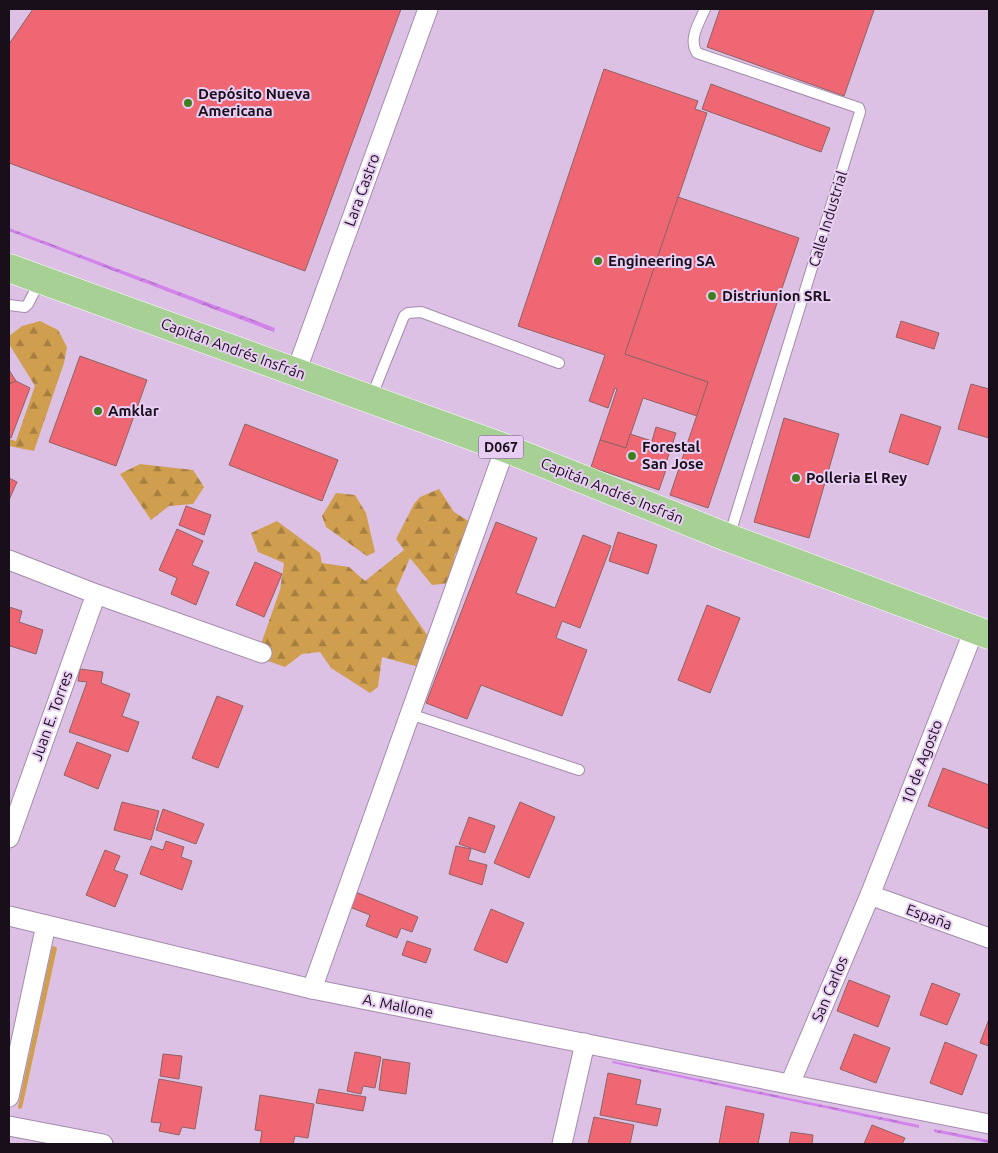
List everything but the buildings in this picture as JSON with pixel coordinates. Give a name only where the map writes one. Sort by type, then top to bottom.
[{"type":"main road","name":"Capitán Andrés Insfrán","points":[[9,268],[505,448],[729,538],[985,633]]},
{"type":"street","name":"Lara Castro","points":[[296,372],[428,9]]},
{"type":"street","points":[[312,989],[505,448]]},
{"type":"street","points":[[9,560],[96,594],[262,653]]},
{"type":"street","name":"Juan E. Torres","points":[[9,838],[96,594]]},
{"type":"street","name":"10 de Agosto","points":[[870,895],[985,633]]},
{"type":"street","name":"España","points":[[870,895],[989,938]]},
{"type":"street","name":"San Carlos","points":[[790,1084],[870,895]]},
{"type":"street","name":"A. Mallone","points":[[9,916],[312,989],[989,1124]]},
{"type":"street","points":[[9,1097],[46,925]]},
{"type":"street","points":[[562,1144],[584,1043]]},
{"type":"street","points":[[9,1126],[26,1137],[103,1144]]},
{"type":"lane","name":"Calle Industrial","points":[[705,9],[694,36],[693,43],[698,53],[859,108],[860,112],[729,538]]},
{"type":"lane","points":[[9,305],[25,307],[41,280]]},
{"type":"lane","points":[[370,399],[404,316],[412,312],[421,312],[559,362]]},
{"type":"lane","points":[[410,714],[579,770]]},
{"type":"green space","points":[[40,321],[58,330],[67,347],[64,363],[34,451],[9,446],[9,439],[16,441],[35,386],[9,344],[9,336],[22,326]]},
{"type":"green space","points":[[140,464],[193,470],[204,487],[193,504],[169,506],[151,520],[120,474]]},
{"type":"green space","points":[[439,489],[454,512],[478,527],[477,536],[455,554],[450,583],[432,585],[410,558],[396,590],[430,639],[419,667],[382,657],[378,687],[370,693],[331,668],[320,652],[302,654],[285,667],[268,661],[261,644],[280,590],[284,563],[258,552],[251,533],[277,521],[320,553],[322,563],[349,567],[365,581],[404,550],[396,539],[414,504],[420,497]]},
{"type":"green space","points":[[336,493],[355,495],[366,513],[375,552],[367,556],[326,527],[322,516]]},
{"type":"green space","points":[[52,947],[57,948],[22,1108],[19,1109]]},
{"type":"water","points":[[9,228],[275,328],[274,332],[9,231]]},
{"type":"water","points":[[613,1061],[919,1125],[919,1128],[612,1063]]},
{"type":"water","points":[[934,1129],[989,1140],[989,1143],[934,1132]]},
{"type":"place","name":"Depósito Nueva Americana","points":[[188,103]]},
{"type":"place","name":"Engineering SA","points":[[598,261]]},
{"type":"place","name":"Distriunion SRL","points":[[712,296]]},
{"type":"place","name":"Amklar","points":[[98,411]]},
{"type":"place","name":"Forestal San Jose","points":[[632,456]]},
{"type":"place","name":"Polleria El Rey","points":[[796,478]]}]
